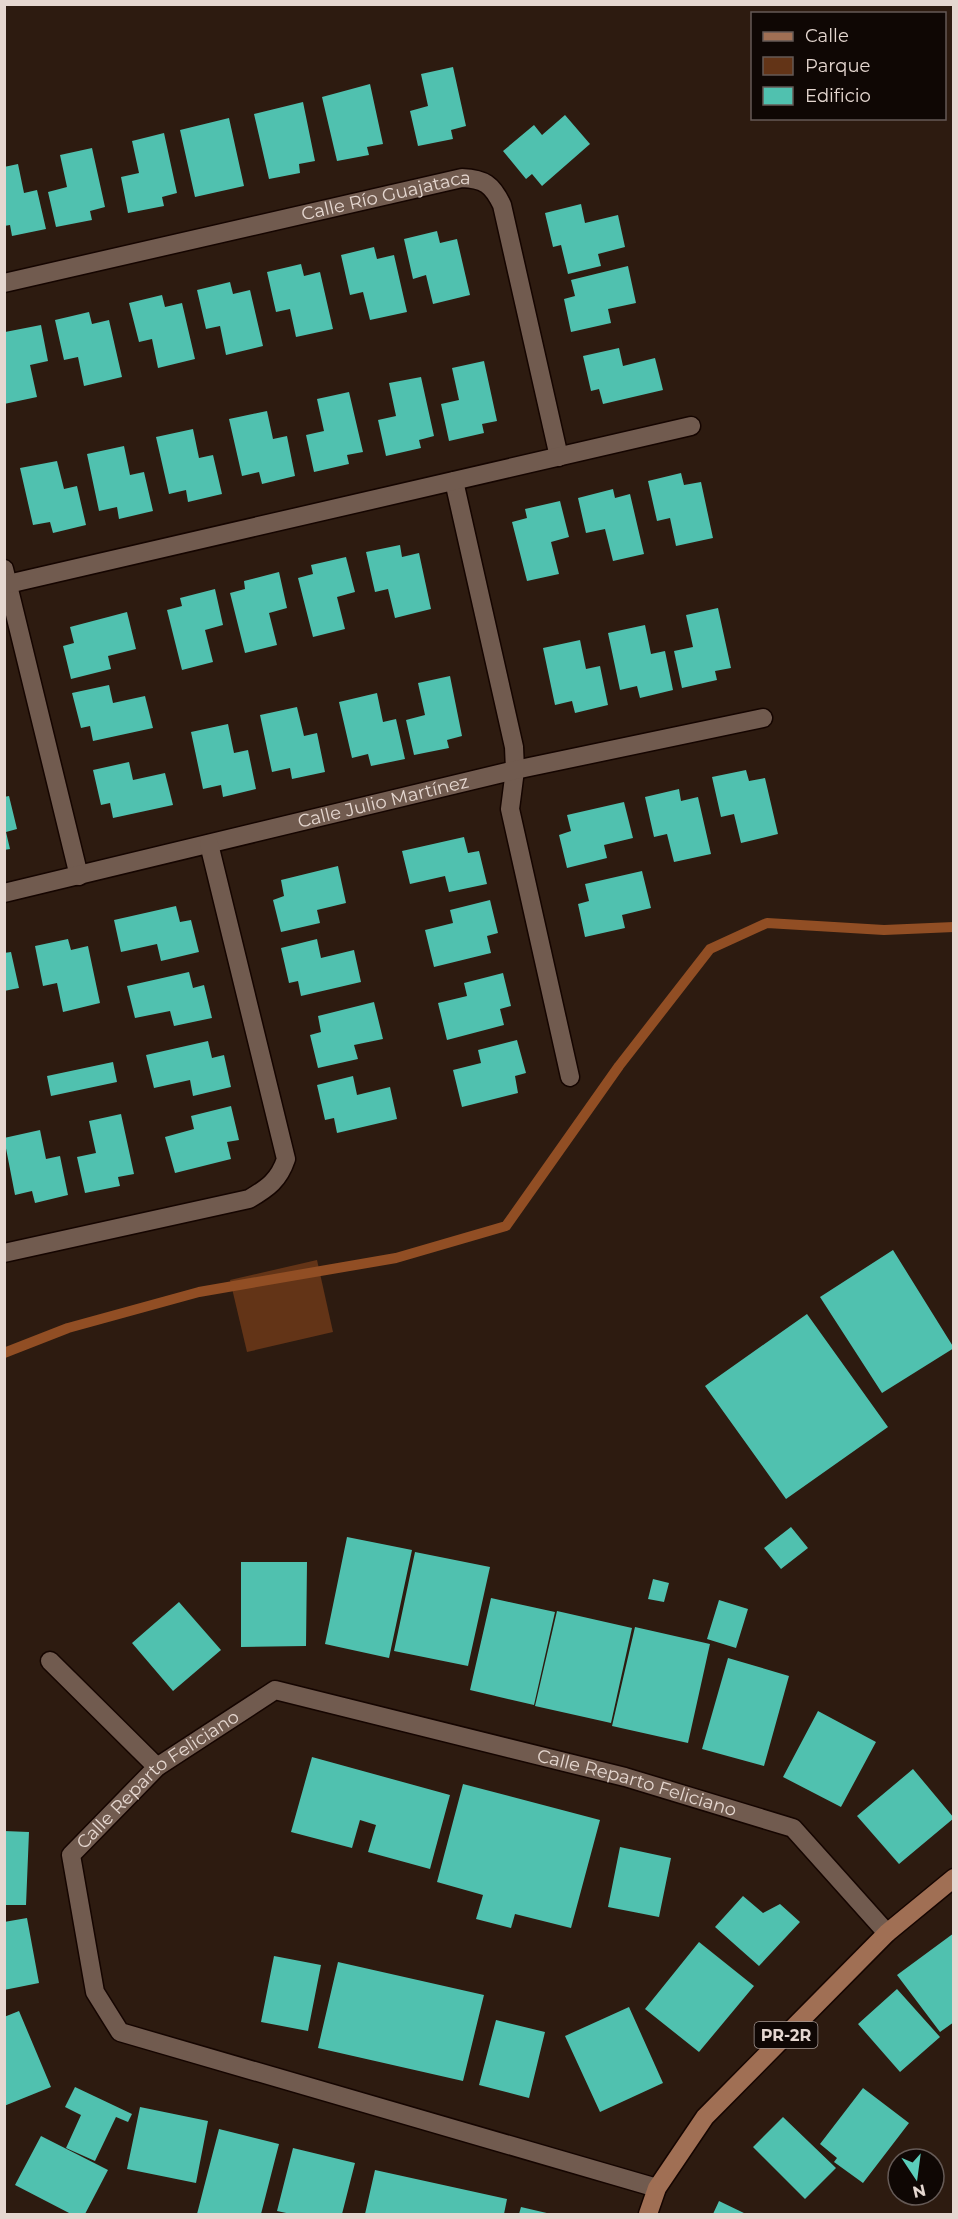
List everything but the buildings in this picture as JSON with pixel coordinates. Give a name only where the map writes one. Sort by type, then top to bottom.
[{"type":"main road","name":"PR-2R","points":[[648,2214],[657,2188],[705,2116],[887,1934],[954,1878]]},
{"type":"street","name":"Calle Río Guajataca","points":[[4,283],[462,178],[482,179],[495,189],[502,205],[559,457]]},
{"type":"street","points":[[79,876],[6,576],[454,481],[692,426]]},
{"type":"street","points":[[454,481],[514,747],[515,770],[510,809],[570,1077]]},
{"type":"street","name":"Calle Julio Martínez","points":[[4,893],[515,770],[763,718]]},
{"type":"street","points":[[4,1253],[249,1199],[268,1188],[281,1176],[286,1159],[209,844]]},
{"type":"street","points":[[50,1661],[157,1767]]},
{"type":"street","name":"Calle Reparto Feliciano","points":[[657,2188],[120,2032],[95,1992],[71,1855],[157,1767],[276,1690],[625,1777],[793,1828],[887,1934]]},
{"type":"green space","points":[[317,1260],[333,1332],[247,1352],[230,1280]]},
{"type":"waterway","points":[[4,1353],[68,1328],[199,1292],[396,1258],[506,1226],[619,1066],[710,949],[767,923],[884,930],[954,927]]}]
